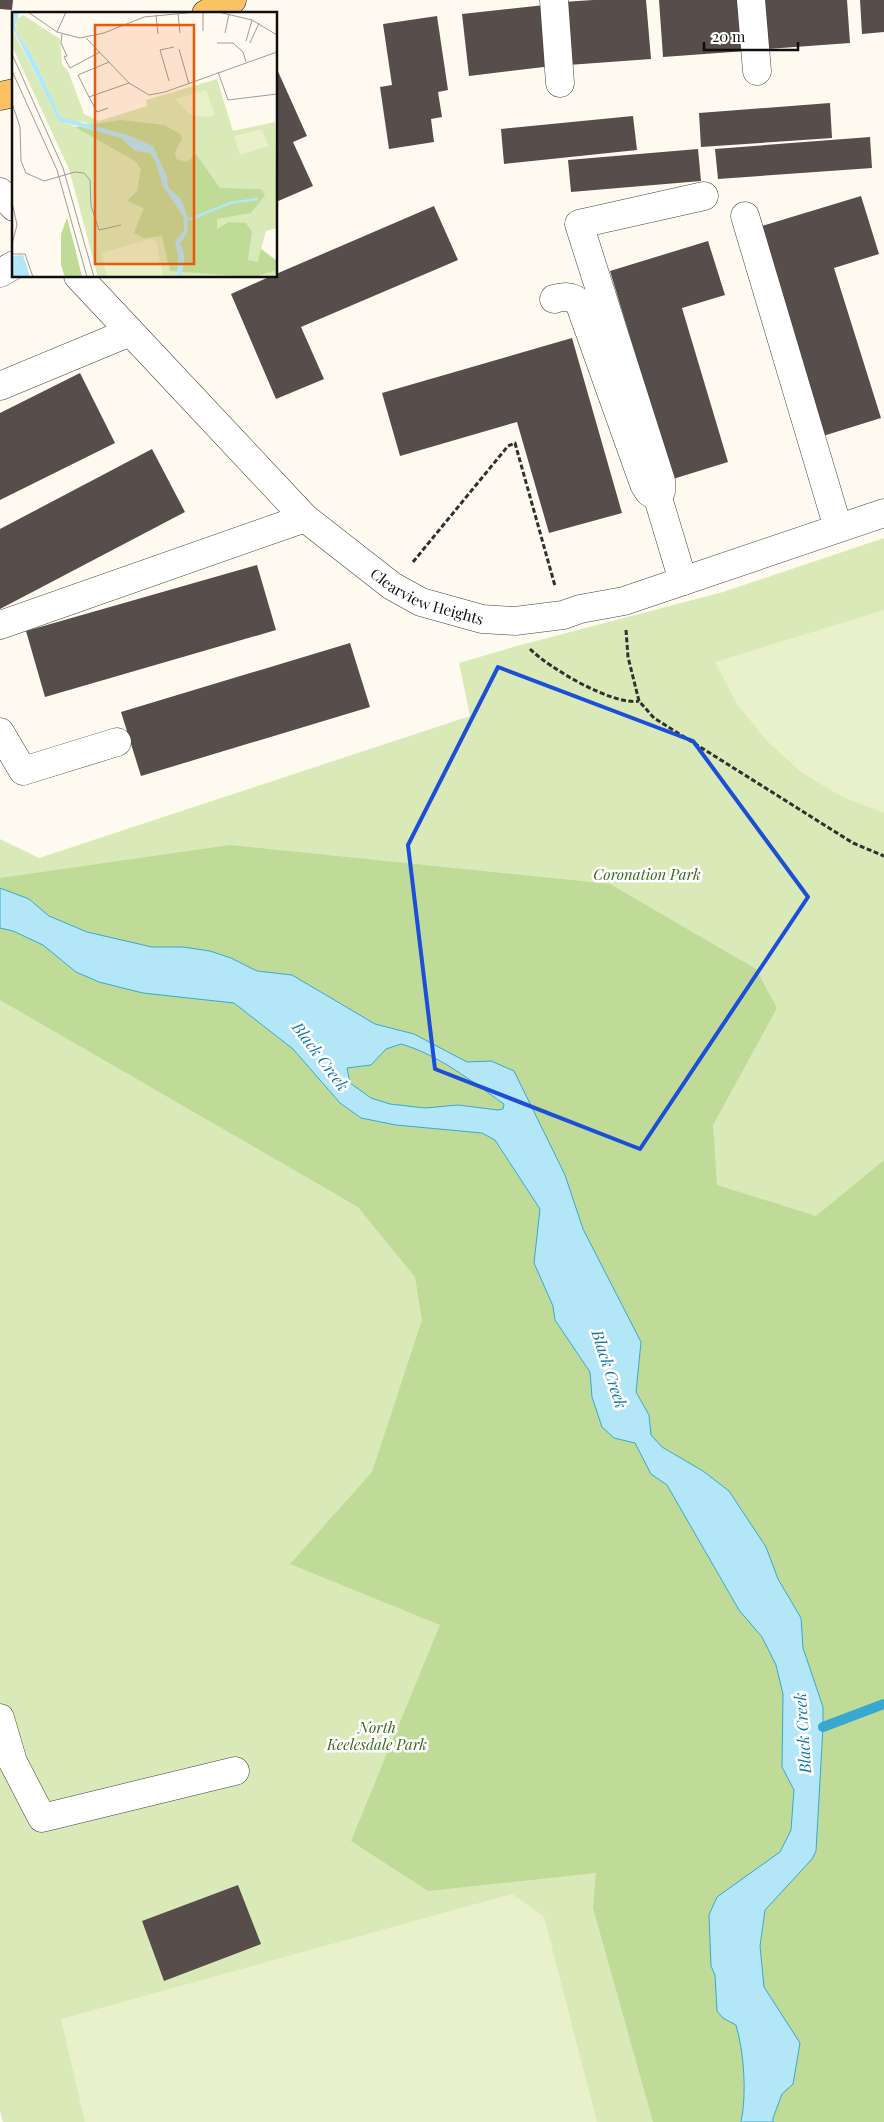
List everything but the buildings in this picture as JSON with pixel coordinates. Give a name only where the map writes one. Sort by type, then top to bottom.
[{"type":"main road","points":[[210,12],[232,0]]},
{"type":"street","points":[[554,0],[560,82]]},
{"type":"street","points":[[751,0],[758,70]]},
{"type":"street","points":[[0,192],[12,205]]},
{"type":"street","points":[[658,498],[661,491],[661,481],[578,224],[704,196]]},
{"type":"street","points":[[745,216],[838,528]]},
{"type":"street","points":[[0,272],[12,266]]},
{"type":"street","name":"Clearview Heights","points":[[80,278],[306,518],[392,586],[421,602],[482,619],[515,621],[563,615],[624,601],[884,513]]},
{"type":"street","points":[[554,299],[563,297],[574,298],[579,302],[644,484],[649,492],[658,498],[683,581]]},
{"type":"street","points":[[0,386],[130,332]]},
{"type":"street","points":[[0,625],[306,518]]},
{"type":"street","points":[[0,732],[23,770],[117,742]]},
{"type":"street","points":[[0,1718],[14,1762],[42,1818],[235,1771]]},
{"type":"path","points":[[413,562],[508,446],[515,443],[555,586]]},
{"type":"path","points":[[626,625],[629,662],[640,701],[654,718],[853,843],[884,856]]},
{"type":"path","points":[[526,644],[531,651],[572,680],[627,702],[640,701]]},
{"type":"highlighted area","points":[[498,667],[693,741],[808,897],[640,1149],[435,1069],[408,845]]},
{"type":"green space","name":"Coronation Park","points":[[884,538],[884,2122],[766,1547],[0,888],[0,839],[39,858],[470,716],[459,663],[723,592]]},
{"type":"green space","points":[[884,610],[884,813],[841,796],[801,772],[766,740],[737,704],[715,662]]},
{"type":"green space","points":[[230,845],[610,884],[756,969],[777,1008],[713,1125],[717,1185],[816,1216],[884,1160],[884,2122],[653,2122],[593,1908],[596,1873],[428,1891],[351,1841],[440,1625],[290,1564],[372,1472],[422,1320],[415,1277],[358,1207],[0,1000],[0,878]]},
{"type":"green space","name":"North Keelesdale Park","points":[[0,928],[361,1118],[741,2122],[3,2122],[0,2111]]},
{"type":"green space","points":[[512,1894],[544,1917],[597,2122],[85,2122],[61,2019]]},
{"type":"water","name":"Black Creek","points":[[0,888],[29,899],[49,916],[87,932],[152,947],[183,947],[210,951],[231,958],[257,971],[292,975],[375,1024],[414,1034],[467,1062],[491,1061],[514,1071],[565,1175],[583,1229],[641,1342],[636,1392],[649,1415],[651,1435],[662,1447],[703,1471],[729,1491],[766,1547],[778,1579],[801,1618],[803,1648],[823,1707],[816,1851],[812,1859],[765,1910],[760,1946],[764,1987],[800,2043],[793,2084],[782,2094],[773,2122],[741,2122],[744,2099],[744,2073],[741,2048],[736,2025],[723,2018],[717,2011],[715,1975],[711,1966],[709,1915],[717,1897],[780,1852],[791,1830],[794,1790],[782,1767],[783,1694],[776,1665],[762,1637],[739,1610],[667,1485],[651,1474],[635,1443],[614,1438],[602,1427],[592,1397],[590,1372],[555,1320],[553,1306],[534,1263],[540,1209],[495,1140],[482,1133],[396,1125],[361,1118],[340,1103],[293,1049],[234,1003],[143,993],[99,982],[76,972],[43,945],[13,931],[0,928]],"holes":[[[401,1044],[442,1062],[467,1078],[504,1104],[503,1109],[458,1105],[425,1108],[390,1104],[371,1098],[350,1083],[347,1068],[371,1065],[386,1049]]]},
{"type":"waterway","points":[[823,1727],[884,1704]]}]
